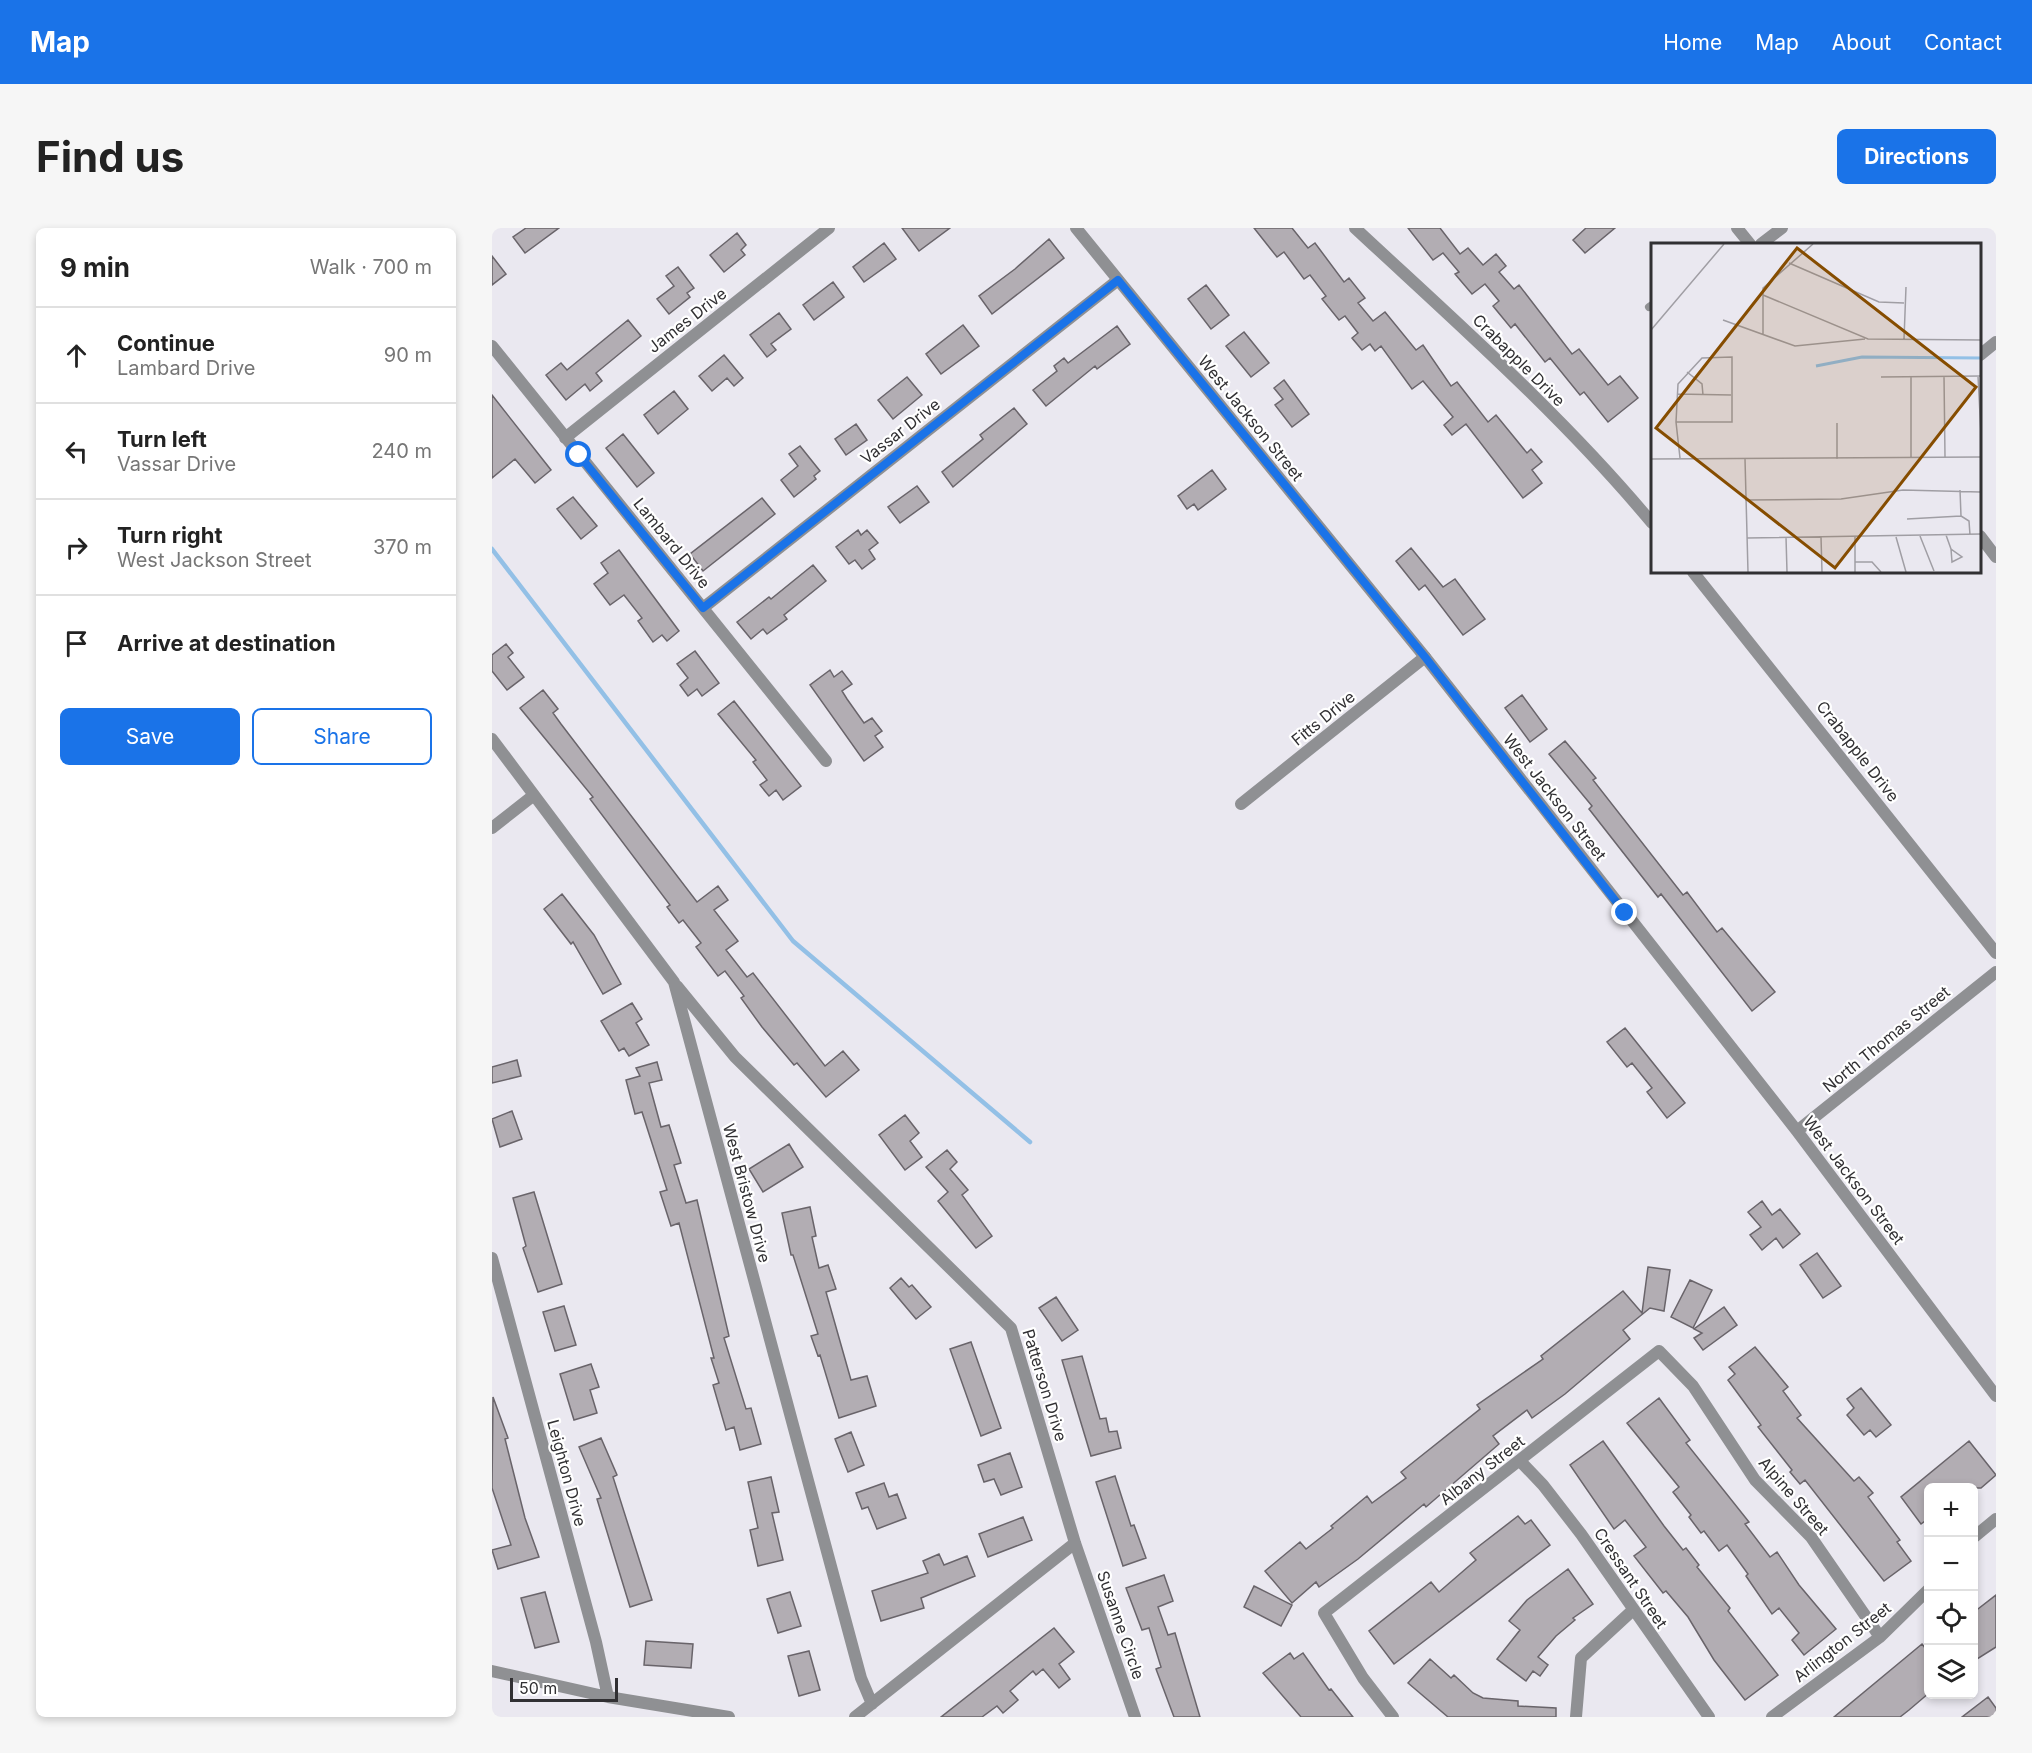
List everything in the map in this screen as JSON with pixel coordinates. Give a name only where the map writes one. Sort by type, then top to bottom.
[{"type":"street","name":"James Drive","points":[[565,438],[829,228]]},
{"type":"street","name":"West Jackson Street","points":[[1076,228],[1425,657],[1797,1131],[1996,1396]]},
{"type":"street","name":"Crabapple Drive","points":[[1355,228],[1468,333],[1587,450],[1651,521]]},
{"type":"street","points":[[1737,228],[1749,243]]},
{"type":"street","points":[[1762,243],[1782,228]]},
{"type":"street","name":"Vassar Drive","points":[[703,608],[1118,280]]},
{"type":"street","points":[[1981,354],[1996,342]]},
{"type":"street","name":"Lambard Drive","points":[[492,346],[826,761]]},
{"type":"street","points":[[1981,537],[1996,557]]},
{"type":"street","name":"Crabapple Drive","points":[[1694,573],[1996,953]]},
{"type":"street","name":"Fitts Drive","points":[[1242,804],[1425,657]]},
{"type":"street","name":"West Bristow Drive","points":[[492,739],[674,982],[858,1667],[872,1704]]},
{"type":"street","points":[[492,828],[534,795]]},
{"type":"street","name":"North Thomas Street","points":[[1797,1131],[1996,972]]},
{"type":"street","name":"Patterson Drive","points":[[674,982],[735,1057],[1011,1328],[1075,1543]]},
{"type":"street","name":"Leighton Drive","points":[[492,1258],[596,1642],[608,1697]]},
{"type":"street","name":"Albany Street","points":[[1393,1717],[1363,1678],[1324,1613],[1659,1351]]},
{"type":"street","name":"Alpine Street","points":[[1659,1351],[1693,1386],[1755,1480],[1811,1536],[1880,1637]]},
{"type":"street","name":"Cressant Street","points":[[1521,1461],[1581,1534],[1709,1717]]},
{"type":"street","points":[[1978,1534],[1996,1519]]},
{"type":"street","points":[[855,1717],[1075,1543]]},
{"type":"street","name":"Susanne Circle","points":[[1075,1543],[1135,1717]]},
{"type":"street","name":"Arlington Street","points":[[1772,1717],[1880,1637],[1928,1591]]},
{"type":"street","points":[[1576,1717],[1581,1659],[1633,1610]]},
{"type":"street","points":[[492,1671],[608,1697],[729,1717]]},
{"type":"building","points":[[526,228],[559,228],[525,253],[513,237]]},
{"type":"building","points":[[902,228],[950,228],[919,251]]},
{"type":"building","points":[[1254,228],[1292,228],[1308,248],[1315,243],[1344,282],[1349,278],[1365,298],[1358,303],[1373,321],[1385,312],[1416,350],[1423,345],[1451,386],[1457,382],[1488,422],[1496,415],[1527,453],[1531,449],[1542,462],[1532,470],[1542,483],[1523,498],[1466,424],[1452,435],[1444,425],[1453,417],[1423,381],[1412,389],[1381,346],[1375,351],[1370,344],[1362,350],[1352,338],[1358,333],[1345,316],[1339,320],[1322,299],[1326,296],[1310,275],[1304,279],[1284,252],[1277,257]]},
{"type":"building","points":[[1408,228],[1440,228],[1460,254],[1468,248],[1483,265],[1496,254],[1506,266],[1499,272],[1514,289],[1519,285],[1572,354],[1579,349],[1608,385],[1620,376],[1638,398],[1608,422],[1584,392],[1580,395],[1550,358],[1545,362],[1515,324],[1511,328],[1493,306],[1499,301],[1485,284],[1472,294],[1455,274],[1459,272],[1443,253],[1433,260]]},
{"type":"building","points":[[1586,228],[1615,228],[1585,253],[1573,240]]},
{"type":"building","points":[[737,233],[746,245],[741,250],[745,255],[724,272],[710,255]]},
{"type":"building","points":[[1049,239],[1064,258],[992,314],[979,296]]},
{"type":"building","points":[[884,243],[896,259],[864,282],[853,267]]},
{"type":"building","points":[[492,256],[506,274],[492,285]]},
{"type":"building","points":[[678,267],[694,288],[687,293],[690,297],[669,314],[657,299],[674,286],[666,276]]},
{"type":"building","points":[[833,282],[844,297],[814,320],[803,305]]},
{"type":"building","points":[[1206,285],[1229,315],[1211,329],[1188,299]]},
{"type":"building","points":[[779,313],[791,329],[771,344],[776,350],[767,357],[750,335]]},
{"type":"building","points":[[628,320],[641,336],[596,373],[602,381],[590,391],[585,384],[566,400],[546,375],[561,363],[567,370]]},
{"type":"building","points":[[963,325],[979,346],[941,374],[926,354]]},
{"type":"building","points":[[1117,326],[1130,344],[1097,369],[1095,366],[1046,406],[1033,390],[1057,371],[1054,366],[1064,358],[1068,363]]},
{"type":"building","points":[[1244,332],[1269,363],[1251,377],[1226,346]]},
{"type":"building","points":[[724,355],[743,378],[734,386],[727,378],[712,391],[699,376]]},
{"type":"building","points":[[907,377],[922,395],[893,419],[878,400]]},
{"type":"building","points":[[1284,380],[1309,414],[1292,427],[1275,405],[1283,399],[1274,388]]},
{"type":"building","points":[[674,391],[688,409],[658,434],[644,415]]},
{"type":"building","points":[[492,395],[551,470],[535,483],[515,459],[492,478]]},
{"type":"building","points":[[1014,408],[1027,424],[953,487],[942,472],[983,439],[980,435]]},
{"type":"building","points":[[856,424],[867,440],[846,455],[835,439]]},
{"type":"building","points":[[623,434],[654,473],[637,487],[606,448]]},
{"type":"building","points":[[800,446],[820,471],[814,476],[816,479],[794,497],[781,480],[798,466],[789,454]]},
{"type":"building","points":[[1212,470],[1226,489],[1198,510],[1194,504],[1187,509],[1178,496]]},
{"type":"building","points":[[917,486],[929,502],[900,523],[888,507]]},
{"type":"building","points":[[573,497],[597,526],[581,539],[557,509]]},
{"type":"building","points":[[762,498],[775,514],[703,571],[690,554]]},
{"type":"building","points":[[858,530],[861,535],[867,530],[878,543],[869,550],[875,559],[862,569],[855,560],[849,564],[836,547]]},
{"type":"building","points":[[1411,548],[1443,587],[1455,579],[1485,619],[1463,635],[1425,585],[1419,590],[1396,561]]},
{"type":"building","points":[[619,550],[679,631],[667,641],[662,635],[653,642],[638,621],[642,618],[624,595],[610,605],[594,584],[608,573],[601,563]]},
{"type":"building","points":[[813,565],[826,581],[784,615],[787,619],[767,634],[763,629],[751,639],[737,622],[769,597],[771,599]]},
{"type":"building","points":[[506,644],[513,653],[508,657],[524,677],[507,690],[492,671],[492,655]]},
{"type":"building","points":[[695,651],[719,683],[702,696],[697,689],[688,696],[680,685],[688,678],[677,664]]},
{"type":"building","points":[[830,670],[834,677],[842,671],[852,684],[842,691],[864,723],[872,718],[882,731],[875,736],[883,747],[864,761],[810,685]]},
{"type":"building","points":[[543,690],[558,709],[553,713],[697,902],[718,886],[728,900],[714,910],[738,941],[726,950],[747,977],[753,973],[825,1066],[843,1051],[859,1070],[826,1097],[797,1063],[794,1065],[762,1027],[741,998],[744,996],[725,971],[718,976],[696,947],[701,943],[683,920],[679,923],[667,907],[670,905],[590,799],[593,797],[520,708]]},
{"type":"building","points":[[1522,695],[1547,729],[1530,742],[1505,708]]},
{"type":"building","points":[[734,701],[801,786],[783,800],[776,790],[769,796],[760,785],[767,780],[753,762],[756,760],[718,714]]},
{"type":"building","points":[[1565,741],[1596,778],[1593,780],[1683,895],[1687,892],[1717,932],[1722,928],[1775,992],[1752,1011],[1661,894],[1658,897],[1589,809],[1592,806],[1549,754]]},
{"type":"building","points":[[562,894],[594,935],[621,984],[603,994],[573,942],[571,944],[544,909]]},
{"type":"building","points":[[632,1003],[642,1019],[636,1023],[649,1045],[629,1056],[624,1048],[619,1051],[601,1021]]},
{"type":"building","points":[[1625,1028],[1685,1103],[1667,1118],[1647,1092],[1652,1088],[1632,1063],[1627,1067],[1607,1042]]},
{"type":"building","points":[[517,1060],[521,1076],[492,1083],[492,1067]]},
{"type":"building","points":[[657,1062],[662,1080],[649,1083],[661,1127],[669,1125],[681,1163],[674,1165],[686,1203],[697,1200],[729,1336],[724,1338],[746,1409],[751,1408],[761,1444],[740,1450],[734,1427],[726,1430],[713,1385],[719,1383],[711,1358],[714,1358],[679,1223],[671,1226],[660,1192],[667,1190],[642,1112],[635,1114],[626,1080],[640,1076],[636,1068]]},
{"type":"building","points":[[512,1111],[522,1139],[500,1147],[492,1119]]},
{"type":"building","points":[[905,1115],[919,1133],[910,1141],[922,1157],[905,1170],[879,1135]]},
{"type":"building","points":[[789,1144],[803,1167],[763,1192],[749,1169]]},
{"type":"building","points":[[947,1150],[957,1162],[950,1169],[968,1190],[962,1195],[992,1236],[976,1248],[938,1201],[948,1192],[926,1167]]},
{"type":"building","points":[[534,1192],[562,1284],[538,1292],[523,1248],[526,1246],[513,1198]]},
{"type":"building","points":[[1762,1201],[1772,1215],[1780,1209],[1800,1234],[1783,1248],[1776,1238],[1762,1250],[1750,1235],[1761,1227],[1748,1212]]},
{"type":"building","points":[[810,1207],[816,1236],[812,1237],[819,1268],[828,1265],[836,1289],[826,1292],[851,1380],[867,1376],[876,1406],[839,1418],[820,1355],[818,1356],[811,1336],[818,1334],[793,1255],[791,1255],[782,1213]]},
{"type":"building","points":[[1817,1253],[1841,1286],[1823,1298],[1800,1265]]},
{"type":"building","points":[[1648,1267],[1670,1270],[1664,1311],[1650,1308],[1623,1330],[1630,1339],[1565,1394],[1532,1418],[1527,1410],[1493,1436],[1499,1444],[1426,1507],[1424,1504],[1358,1559],[1319,1587],[1316,1582],[1292,1603],[1265,1571],[1300,1542],[1306,1549],[1333,1528],[1331,1526],[1367,1496],[1372,1503],[1406,1478],[1401,1472],[1480,1409],[1477,1405],[1543,1359],[1541,1356],[1623,1291],[1642,1313]]},
{"type":"building","points":[[901,1278],[909,1287],[912,1285],[931,1307],[916,1319],[890,1288]]},
{"type":"building","points":[[1690,1280],[1712,1290],[1693,1328],[1671,1317]]},
{"type":"building","points":[[1056,1297],[1078,1330],[1062,1341],[1039,1308]]},
{"type":"building","points":[[564,1306],[576,1345],[555,1351],[543,1312]]},
{"type":"building","points":[[1724,1307],[1737,1325],[1703,1350],[1694,1338],[1702,1333],[1694,1329]]},
{"type":"building","points":[[971,1342],[1001,1428],[981,1436],[950,1349]]},
{"type":"building","points":[[1755,1347],[1788,1387],[1783,1391],[1801,1415],[1797,1418],[1854,1481],[1859,1477],[1873,1493],[1868,1497],[1900,1540],[1897,1542],[1911,1561],[1884,1581],[1805,1480],[1800,1484],[1790,1472],[1792,1470],[1758,1427],[1761,1425],[1728,1380],[1735,1374],[1729,1367]]},
{"type":"building","points":[[1082,1356],[1100,1419],[1106,1418],[1109,1432],[1117,1431],[1121,1448],[1091,1456],[1062,1360]]},
{"type":"building","points":[[591,1364],[599,1387],[590,1390],[597,1413],[574,1420],[560,1374]]},
{"type":"building","points":[[1861,1388],[1891,1425],[1876,1437],[1870,1430],[1864,1435],[1847,1415],[1854,1408],[1847,1399]]},
{"type":"building","points":[[493,1397],[508,1438],[505,1439],[525,1518],[539,1557],[498,1569],[492,1550],[511,1545],[492,1488]]},
{"type":"building","points":[[1659,1398],[1690,1440],[1686,1443],[1749,1522],[1745,1524],[1770,1557],[1777,1552],[1799,1585],[1836,1629],[1804,1655],[1792,1640],[1799,1633],[1779,1608],[1772,1614],[1727,1545],[1719,1551],[1704,1531],[1701,1533],[1689,1517],[1691,1515],[1673,1492],[1679,1487],[1627,1423]]},
{"type":"building","points":[[851,1432],[864,1465],[848,1472],[835,1439]]},
{"type":"building","points":[[601,1438],[617,1475],[613,1477],[652,1600],[630,1607],[597,1499],[601,1498],[579,1447]]},
{"type":"building","points":[[1603,1441],[1664,1526],[1683,1550],[1686,1548],[1699,1565],[1697,1567],[1730,1608],[1728,1611],[1778,1675],[1745,1700],[1714,1660],[1688,1617],[1666,1591],[1663,1593],[1634,1556],[1646,1547],[1625,1520],[1614,1529],[1570,1465]]},
{"type":"building","points":[[1969,1441],[1996,1475],[1981,1488],[1978,1488],[1978,1483],[1924,1483],[1924,1522],[1921,1524],[1901,1497]]},
{"type":"building","points":[[1010,1453],[1022,1487],[1001,1495],[994,1479],[984,1482],[978,1465]]},
{"type":"building","points":[[1115,1476],[1131,1526],[1134,1525],[1146,1558],[1123,1566],[1096,1482]]},
{"type":"building","points":[[771,1477],[779,1512],[772,1513],[783,1560],[758,1566],[750,1530],[758,1528],[748,1482]]},
{"type":"building","points":[[884,1483],[889,1497],[897,1494],[906,1518],[877,1529],[868,1507],[862,1509],[856,1493]]},
{"type":"building","points":[[1518,1516],[1525,1524],[1531,1520],[1550,1545],[1394,1664],[1369,1631],[1431,1582],[1439,1592],[1476,1560],[1470,1553]]},
{"type":"building","points":[[1023,1517],[1032,1540],[988,1557],[979,1534]]},
{"type":"building","points":[[939,1554],[944,1565],[967,1556],[975,1576],[921,1598],[924,1608],[881,1621],[872,1591],[928,1573],[923,1561]]},
{"type":"building","points":[[1568,1569],[1593,1604],[1573,1618],[1575,1620],[1556,1636],[1538,1657],[1548,1665],[1540,1676],[1533,1671],[1526,1681],[1497,1659],[1520,1630],[1509,1621],[1527,1600]]},
{"type":"building","points":[[1164,1575],[1173,1601],[1158,1607],[1168,1635],[1175,1633],[1200,1717],[1174,1717],[1156,1669],[1161,1667],[1149,1628],[1142,1630],[1126,1588]]},
{"type":"building","points":[[1254,1586],[1292,1605],[1281,1626],[1244,1607]]},
{"type":"building","points":[[545,1592],[559,1642],[535,1648],[521,1598]]},
{"type":"building","points":[[790,1592],[801,1626],[778,1633],[767,1599]]},
{"type":"building","points":[[1996,1595],[1996,1647],[1978,1658],[1978,1645],[1978,1609]]},
{"type":"building","points":[[1054,1628],[1074,1652],[1059,1664],[1070,1679],[1059,1688],[1043,1669],[1036,1675],[1033,1671],[1010,1691],[1018,1700],[1003,1713],[997,1706],[982,1717],[941,1717]]},
{"type":"building","points":[[646,1641],[693,1644],[691,1668],[644,1665]]},
{"type":"building","points":[[1922,1644],[1924,1647],[1924,1697],[1909,1710],[1900,1717],[1834,1717]]},
{"type":"building","points":[[809,1651],[820,1690],[799,1696],[788,1656]]},
{"type":"building","points":[[1290,1653],[1294,1659],[1303,1653],[1329,1690],[1331,1689],[1353,1717],[1301,1717],[1263,1673]]},
{"type":"building","points":[[1430,1659],[1451,1678],[1454,1675],[1473,1693],[1483,1698],[1518,1701],[1518,1706],[1556,1708],[1556,1717],[1448,1717],[1408,1683]]},
{"type":"building","points":[[1988,1697],[1996,1708],[1996,1717],[1962,1717]]},
{"type":"waterway","points":[[492,549],[793,941],[1030,1142]]},
{"type":"route","points":[[579,455],[703,608],[1118,280],[1425,657],[1625,913]]}]
